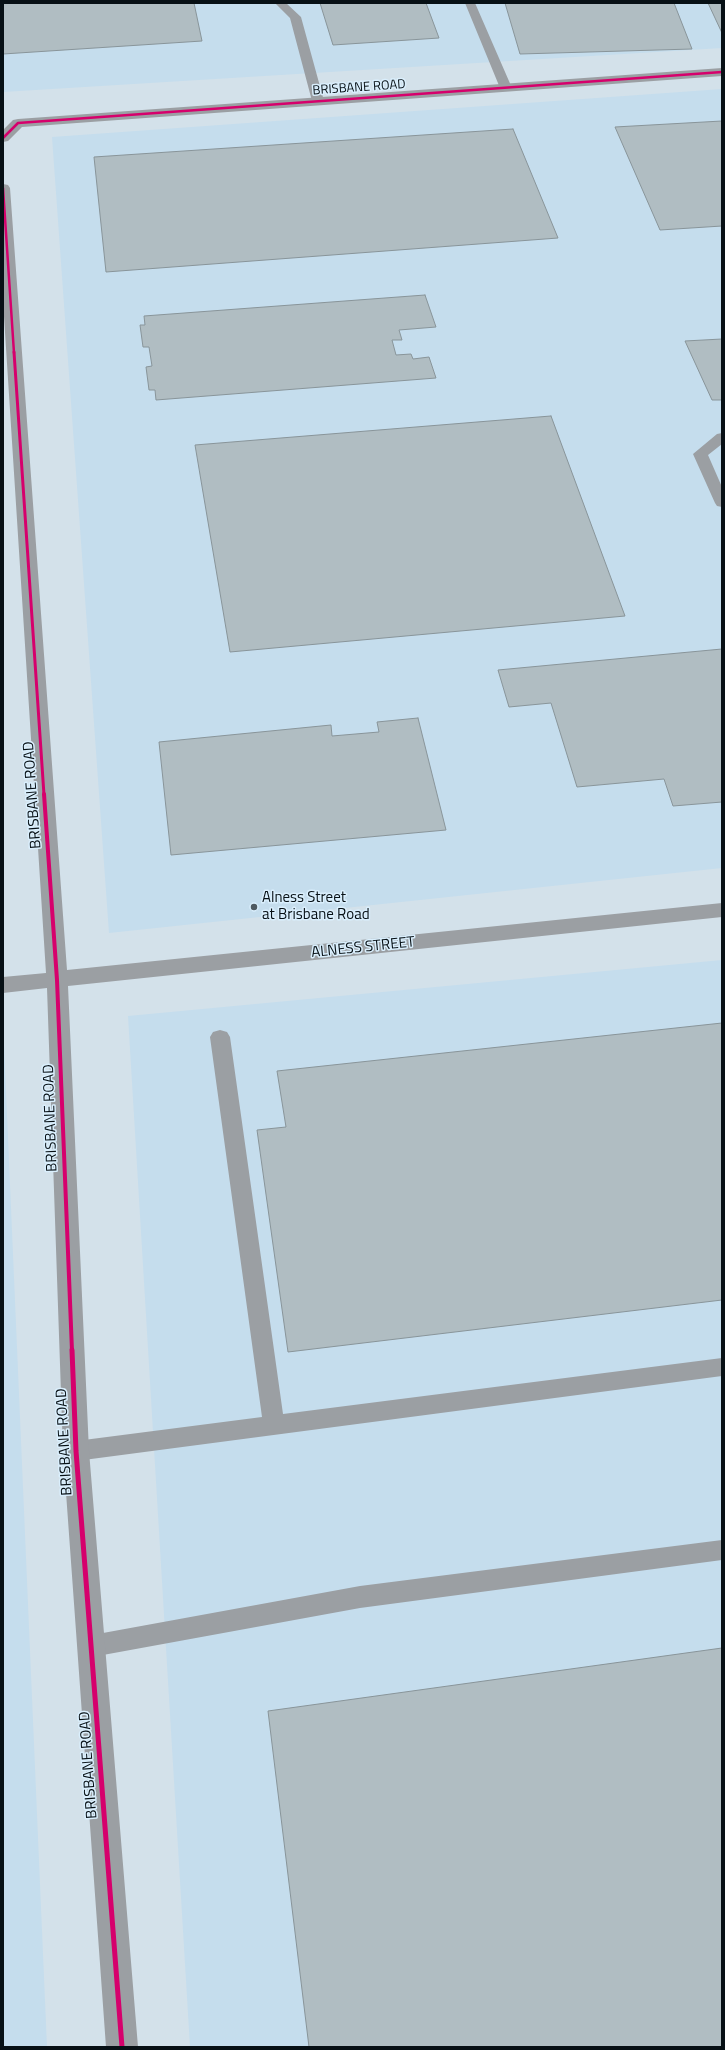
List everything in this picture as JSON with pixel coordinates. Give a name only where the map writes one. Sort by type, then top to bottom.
[{"type":"street","name":"BRISBANE ROAD","points":[[3,138],[18,123],[722,72]]},
{"type":"street","name":"BRISBANE ROAD","points":[[3,188],[57,980],[76,1451],[122,2047]]},
{"type":"street","name":"ALNESS STREET","points":[[3,985],[722,910]]},
{"type":"lane","points":[[280,3],[295,17],[318,101]]},
{"type":"lane","points":[[470,3],[506,88]]},
{"type":"lane","points":[[722,437],[700,454],[722,503]]},
{"type":"lane","points":[[220,1037],[274,1426]]},
{"type":"lane","points":[[76,1451],[722,1367]]},
{"type":"lane","points":[[92,1646],[360,1597],[722,1550]]},
{"type":"shaded area","points":[[3,3],[722,3],[722,48],[3,92]]},
{"type":"shaded area","points":[[722,89],[722,868],[109,933],[52,137]]},
{"type":"shaded area","points":[[722,960],[722,2047],[190,2047],[128,1016]]},
{"type":"shaded area","points":[[3,1021],[47,2047],[3,2047]]},
{"type":"building","points":[[3,3],[194,3],[202,41],[3,54]]},
{"type":"building","points":[[320,3],[426,3],[439,38],[333,45]]},
{"type":"building","points":[[505,3],[674,3],[692,49],[520,54]]},
{"type":"building","points":[[708,3],[722,3],[722,33]]},
{"type":"building","points":[[722,121],[722,226],[660,230],[615,127]]},
{"type":"building","points":[[513,129],[558,238],[106,272],[94,157]]},
{"type":"building","points":[[425,295],[436,327],[399,330],[402,340],[392,340],[396,355],[411,354],[413,359],[429,357],[436,378],[156,400],[155,390],[149,390],[146,367],[152,366],[149,347],[143,347],[140,325],[145,325],[144,316]]},
{"type":"building","points":[[722,339],[722,400],[712,400],[685,341]]},
{"type":"building","points":[[551,416],[625,616],[230,652],[195,445]]},
{"type":"building","points":[[722,649],[722,802],[673,806],[664,779],[577,787],[551,703],[509,707],[498,670]]},
{"type":"building","points":[[418,718],[446,830],[171,855],[159,742],[331,725],[332,736],[379,732],[377,722]]},
{"type":"building","points":[[722,1023],[722,1300],[288,1352],[257,1130],[286,1127],[277,1071]]},
{"type":"building","points":[[722,1648],[722,2047],[309,2047],[268,1711]]},
{"type":"cycle path","points":[[3,138],[18,123],[722,72]]},
{"type":"cycle path","points":[[3,188],[57,980],[76,1451],[122,2047]]},
{"type":"place","name":"Alness Street at Brisbane Road","points":[[254,907]]}]
